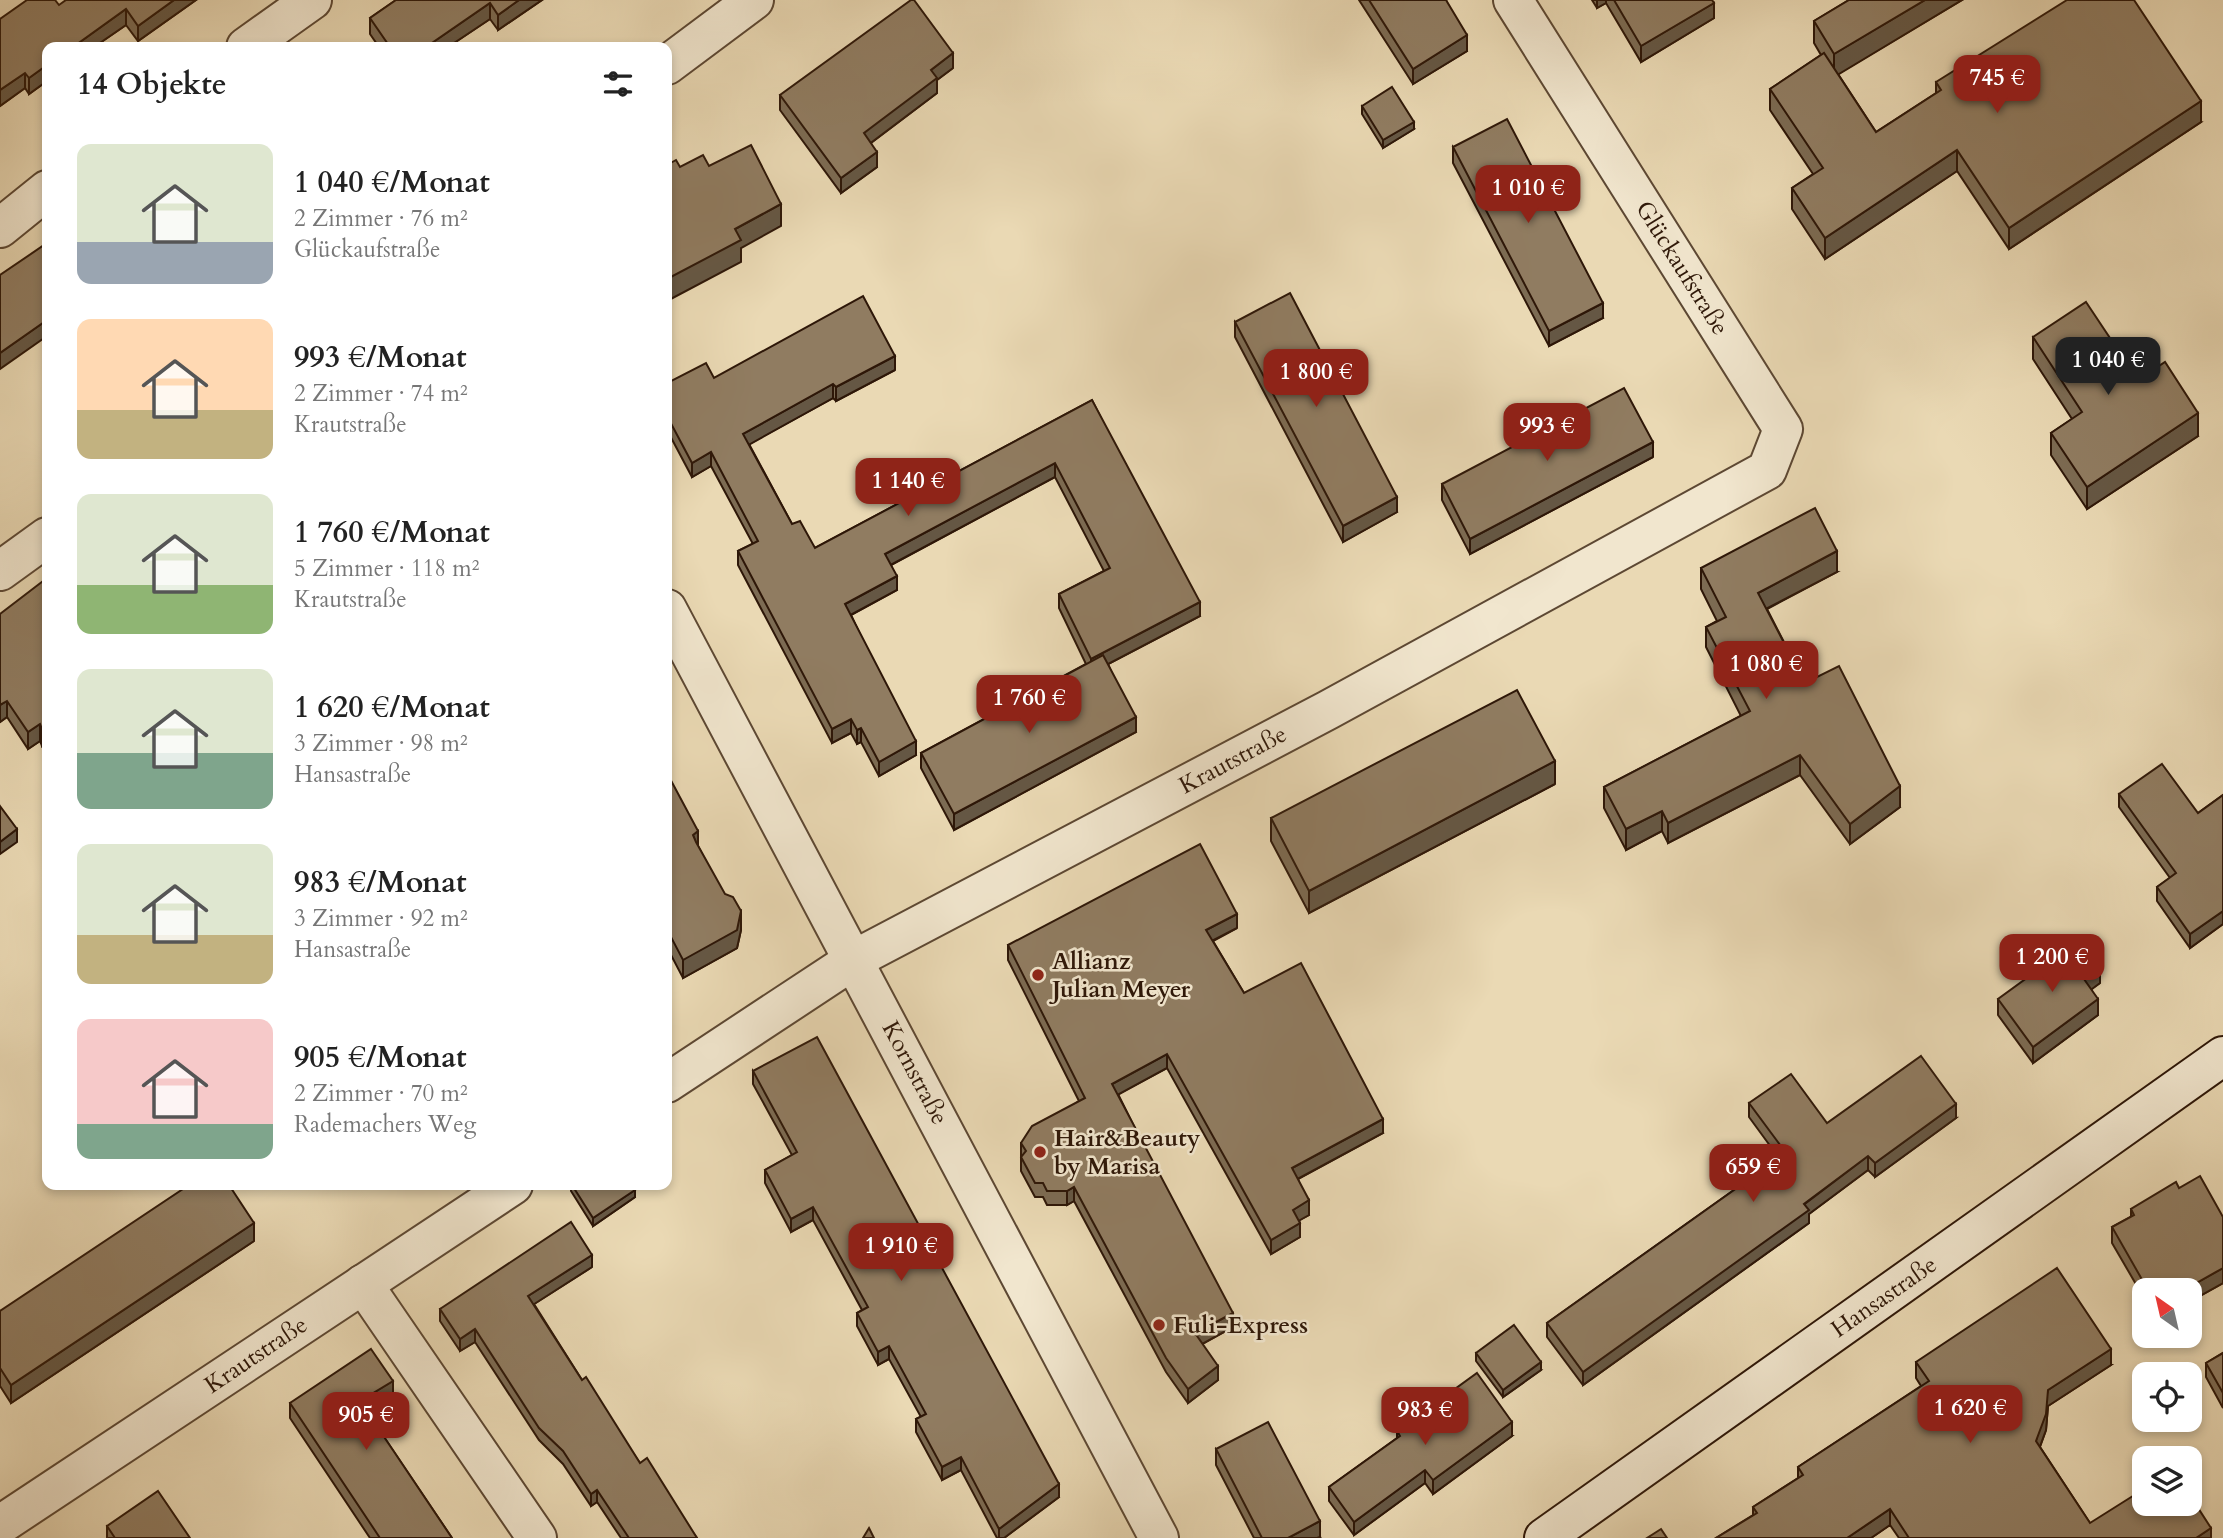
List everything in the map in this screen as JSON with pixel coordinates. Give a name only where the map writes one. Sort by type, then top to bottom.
[{"type":"street","points":[[253,42],[312,0]]},
{"type":"street","points":[[672,61],[754,0]]},
{"type":"street","name":"Glückaufstraße","points":[[1513,0],[1783,429]]},
{"type":"street","points":[[0,228],[42,194]]},
{"type":"street","name":"Krautstraße","points":[[672,1080],[855,959],[1328,710],[1767,470],[1783,429]]},
{"type":"street","points":[[0,571],[42,541]]},
{"type":"street","name":"Kornstraße","points":[[672,618],[855,959],[1159,1538]]},
{"type":"street","name":"Hansastraße","points":[[1544,1538],[2223,1056]]},
{"type":"street","name":"Krautstraße","points":[[0,1525],[505,1190]]},
{"type":"street","points":[[363,1283],[537,1538]]},
{"type":"building","points":[[27,0],[55,0],[59,5],[66,0],[174,0],[138,26],[126,9],[80,42],[42,42],[42,69],[29,78],[25,73],[0,90],[0,19]]},
{"type":"building","points":[[396,0],[519,0],[498,15],[490,3],[433,42],[387,42],[370,18]]},
{"type":"building","points":[[914,0],[953,53],[931,70],[937,78],[864,133],[877,152],[841,178],[780,95]]},
{"type":"building","points":[[1369,0],[1446,0],[1467,35],[1413,69]]},
{"type":"building","points":[[1614,0],[1712,0],[1714,3],[1641,46]]},
{"type":"building","points":[[1849,0],[1925,0],[1834,54],[1814,21]]},
{"type":"building","points":[[2067,0],[2134,0],[2201,101],[2009,228],[1957,150],[1825,238],[1792,188],[1823,168],[1770,89],[1824,53],[1876,132],[1941,90],[1936,82]]},
{"type":"building","points":[[1392,87],[1414,122],[1383,140],[1362,106]]},
{"type":"building","points":[[1507,119],[1603,303],[1549,331],[1453,147]]},
{"type":"building","points":[[751,145],[781,204],[735,229],[741,240],[672,276],[672,162],[676,160],[680,167],[703,155],[709,166]]},
{"type":"building","points":[[42,246],[42,324],[0,353],[0,275]]},
{"type":"building","points":[[1290,293],[1397,497],[1343,526],[1235,322]]},
{"type":"building","points":[[863,296],[895,356],[836,387],[833,384],[743,434],[792,524],[800,521],[815,548],[1092,400],[1200,602],[1091,659],[1059,594],[1110,568],[1055,463],[885,554],[897,576],[845,604],[916,741],[879,762],[861,728],[857,730],[851,719],[832,729],[738,551],[758,541],[711,452],[692,463],[672,425],[672,380],[706,363],[714,378]]},
{"type":"building","points":[[2086,302],[2138,380],[2165,362],[2198,413],[2087,487],[2051,433],[2082,412],[2033,337]]},
{"type":"building","points":[[1624,388],[1653,442],[1470,539],[1442,484]]},
{"type":"building","points":[[1815,508],[1837,551],[1758,593],[1805,683],[1839,666],[1900,786],[1850,824],[1800,755],[1668,823],[1662,811],[1626,829],[1604,787],[1750,711],[1706,627],[1726,617],[1701,568]]},
{"type":"building","points":[[42,582],[42,729],[40,724],[28,732],[7,701],[0,705],[0,614]]},
{"type":"building","points":[[1103,655],[1136,717],[954,814],[921,753]]},
{"type":"building","points":[[1517,690],[1555,761],[1309,891],[1271,818]]},
{"type":"building","points":[[2162,764],[2198,813],[2223,795],[2223,911],[2190,934],[2157,887],[2176,873],[2119,794]]},
{"type":"building","points":[[672,782],[698,831],[693,835],[696,842],[725,894],[733,897],[741,911],[737,930],[683,960],[672,939]]},
{"type":"building","points":[[0,806],[17,829],[0,842]]},
{"type":"building","points":[[1200,844],[1237,914],[1206,930],[1244,993],[1301,963],[1383,1119],[1292,1168],[1309,1200],[1293,1210],[1300,1223],[1271,1240],[1167,1054],[1112,1084],[1233,1313],[1195,1333],[1218,1366],[1188,1389],[1166,1358],[1074,1187],[1067,1191],[1047,1191],[1043,1183],[1035,1183],[1021,1157],[1026,1151],[1021,1143],[1032,1126],[1085,1098],[1008,945]]},
{"type":"building","points":[[2079,940],[2100,968],[2084,979],[2098,999],[2033,1047],[1998,999]]},
{"type":"building","points":[[817,1037],[1059,1484],[999,1529],[961,1457],[942,1467],[916,1419],[926,1414],[889,1346],[878,1352],[857,1313],[868,1307],[813,1207],[791,1219],[765,1170],[797,1152],[753,1071]]},
{"type":"building","points":[[1921,1056],[1956,1104],[1875,1163],[1868,1156],[1804,1204],[1809,1210],[1583,1372],[1547,1323],[1786,1153],[1749,1103],[1791,1074],[1827,1123]]},
{"type":"building","points":[[2200,1176],[2223,1217],[2223,1268],[2202,1280],[2141,1278],[2112,1227],[2134,1215],[2131,1209],[2176,1182],[2179,1188]]},
{"type":"building","points":[[182,1190],[232,1190],[254,1223],[11,1385],[0,1368],[0,1311]]},
{"type":"building","points":[[575,1190],[635,1190],[593,1218]]},
{"type":"building","points":[[571,1222],[592,1255],[528,1296],[582,1380],[586,1377],[640,1463],[647,1458],[697,1538],[629,1538],[597,1490],[591,1494],[563,1451],[539,1428],[475,1329],[460,1339],[440,1309]]},
{"type":"building","points":[[2057,1268],[2111,1349],[2048,1390],[2046,1414],[2036,1441],[2090,1523],[2132,1497],[2132,1516],[2202,1514],[2211,1528],[2196,1538],[1909,1538],[1890,1509],[1847,1538],[1716,1538],[1757,1513],[1753,1507],[1803,1475],[1798,1467],[1929,1381],[1916,1362]]},
{"type":"building","points":[[1514,1325],[1541,1362],[1503,1390],[1476,1353]]},
{"type":"building","points":[[371,1349],[393,1381],[360,1401],[452,1538],[380,1538],[290,1403]]},
{"type":"building","points":[[2223,1353],[2223,1393],[2206,1363]]},
{"type":"building","points":[[1477,1373],[1512,1422],[1433,1480],[1425,1470],[1354,1522],[1329,1487],[1400,1436],[1397,1431]]},
{"type":"building","points":[[1268,1422],[1320,1521],[1288,1538],[1262,1538],[1216,1449]]},
{"type":"building","points":[[158,1491],[190,1538],[115,1538],[107,1526]]},
{"type":"building","points":[[869,1528],[874,1538],[863,1538]]},
{"type":"building","points":[[1661,1529],[1667,1538],[1647,1538]]},
{"type":"place","name":"Allianz Julian Meyer","points":[[1038,975]]},
{"type":"place","name":"Hair&Beauty by Marisa","points":[[1040,1152]]},
{"type":"place","name":"Fuli-Express","points":[[1159,1325]]}]
